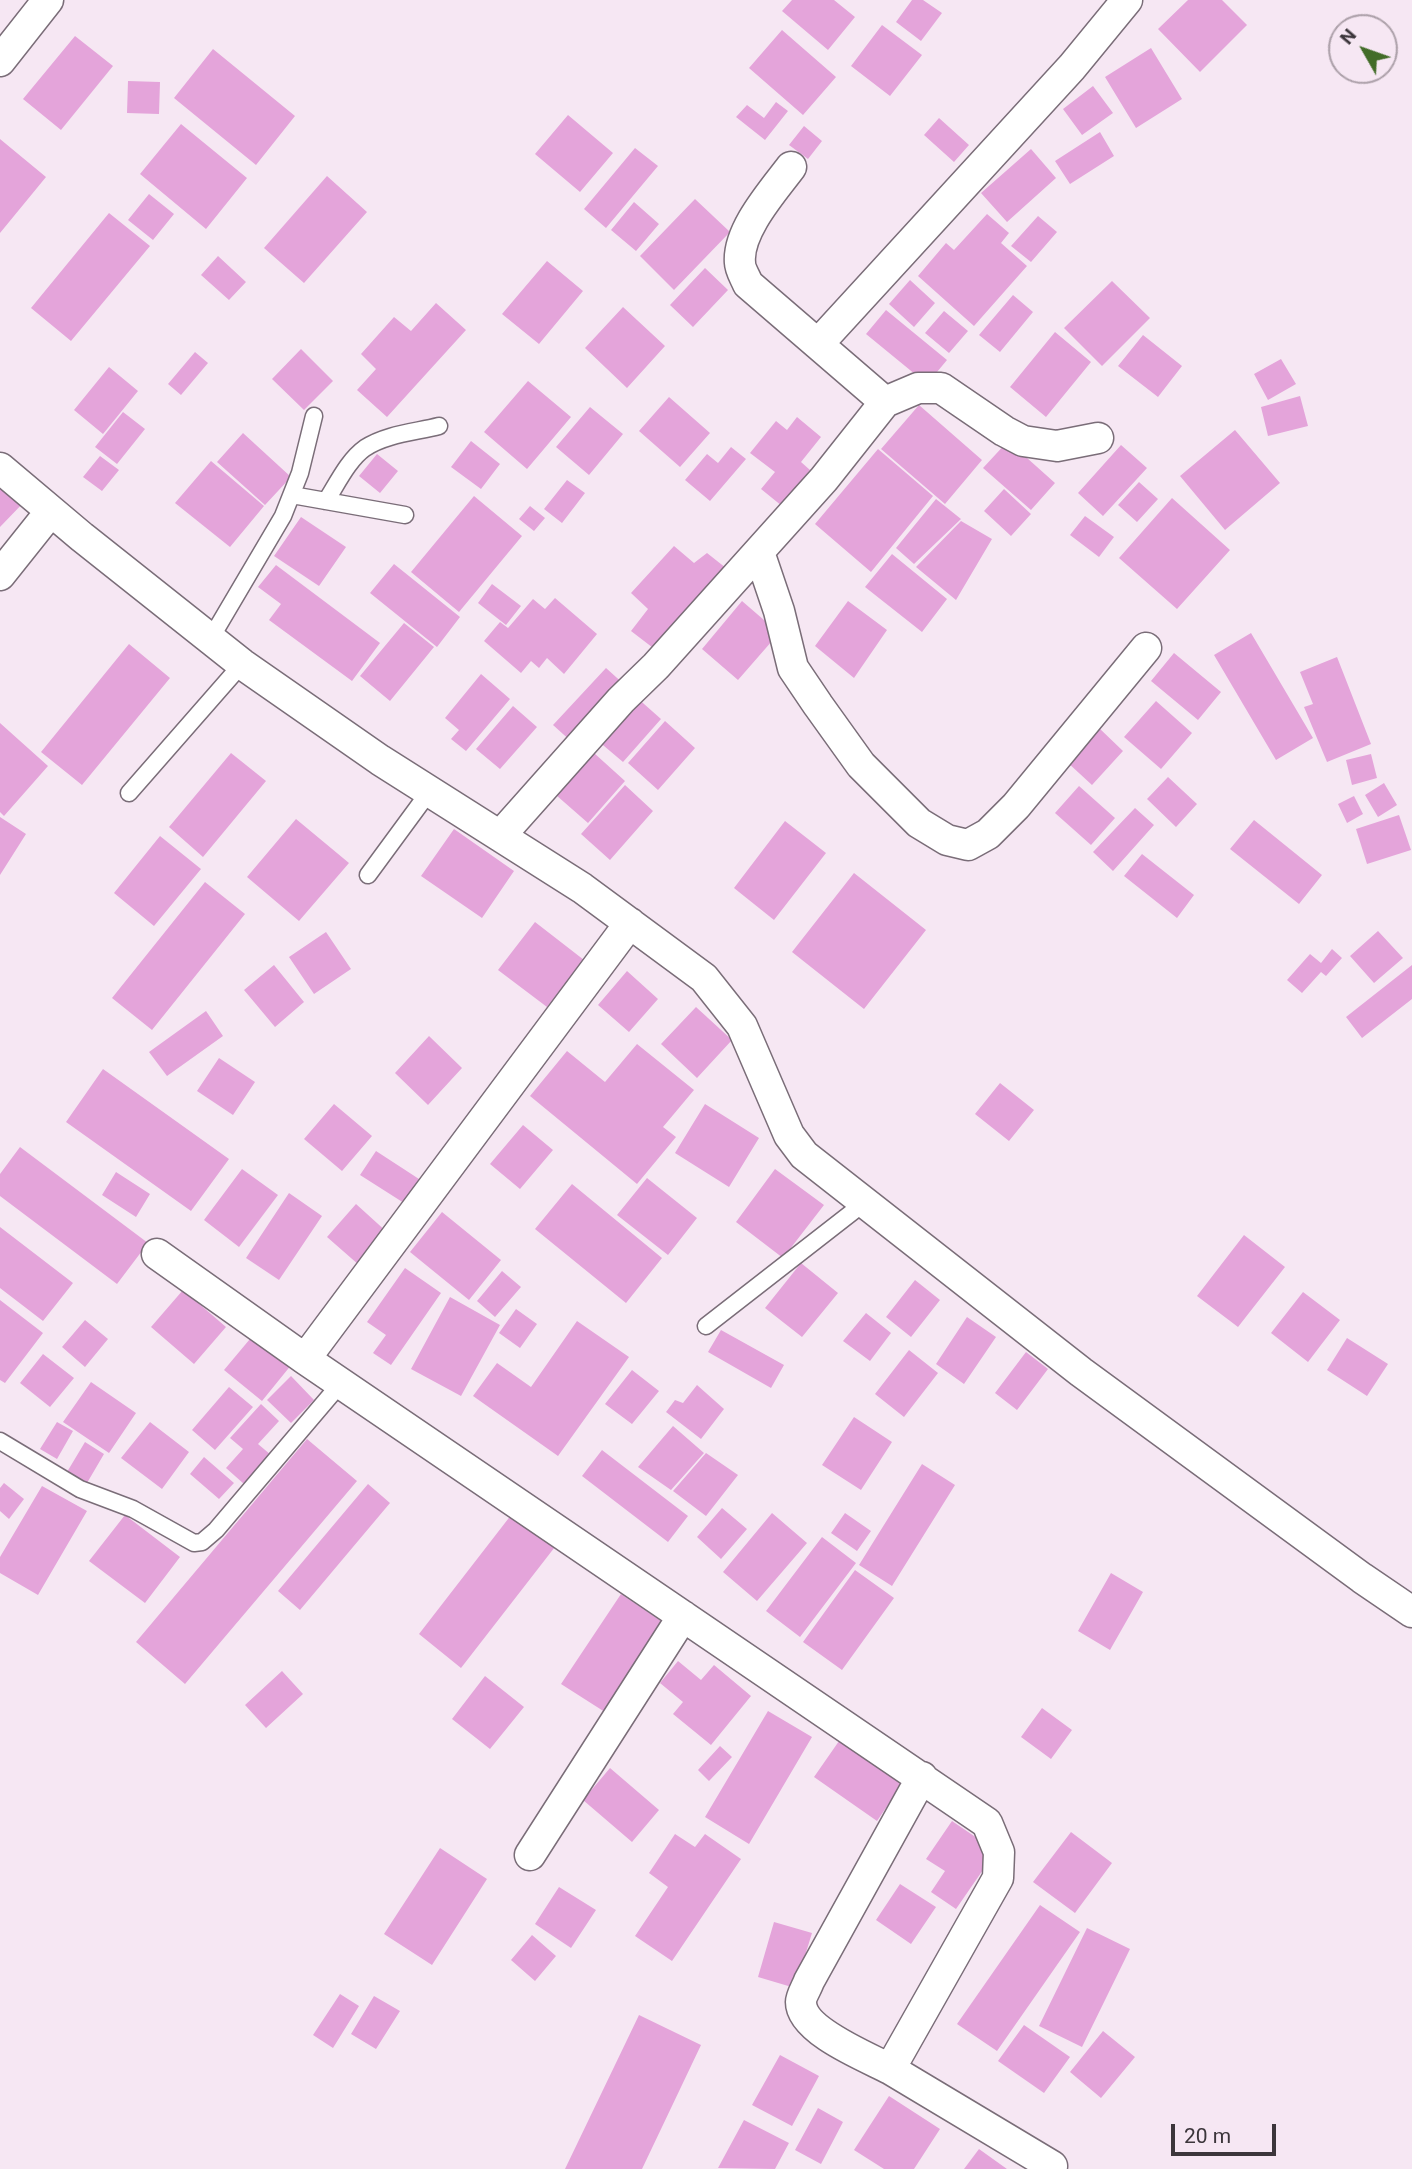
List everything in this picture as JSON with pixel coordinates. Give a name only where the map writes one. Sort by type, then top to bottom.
[{"type":"street","points":[[1,59],[48,0]]},
{"type":"street","points":[[818,344],[1072,67],[1128,0]]},
{"type":"street","points":[[791,167],[767,197],[744,236],[740,263],[748,284],[884,402]]},
{"type":"street","points":[[500,836],[621,699],[656,666],[824,479],[884,402],[918,388],[941,388],[1023,441],[1057,446],[1098,438]]},
{"type":"street","points":[[0,468],[242,664],[429,792],[582,888],[704,978],[742,1026],[789,1135],[804,1156],[1081,1372],[1412,1612]]},
{"type":"street","points":[[0,575],[51,511]]},
{"type":"street","points":[[759,552],[779,611],[793,668],[861,765],[919,823],[947,840],[968,845],[988,834],[1016,806],[1146,648]]},
{"type":"street","points":[[305,1359],[630,923]]},
{"type":"street","points":[[157,1254],[305,1359],[987,1823],[999,1852],[998,1878],[890,2069]]},
{"type":"street","points":[[530,1855],[682,1616]]},
{"type":"street","points":[[922,1777],[809,1981],[801,2001],[807,2018],[820,2032],[890,2069],[1052,2166]]},
{"type":"lane","points":[[211,638],[283,516],[292,495],[314,416]]},
{"type":"lane","points":[[326,501],[364,449],[383,439],[439,426]]},
{"type":"lane","points":[[292,495],[405,515]]},
{"type":"lane","points":[[130,793],[242,664]]},
{"type":"lane","points":[[368,875],[429,792]]},
{"type":"lane","points":[[706,1326],[864,1203]]},
{"type":"lane","points":[[0,1441],[80,1489],[133,1510],[194,1543],[202,1542],[216,1530],[341,1383]]},
{"type":"building","points":[[792,0],[834,0],[855,17],[828,50],[782,11]]},
{"type":"building","points":[[912,0],[923,0],[942,13],[921,41],[896,22]]},
{"type":"building","points":[[1188,0],[1222,0],[1247,25],[1200,72],[1158,29]]},
{"type":"building","points":[[882,25],[922,55],[890,96],[851,66]]},
{"type":"building","points":[[782,30],[836,77],[803,115],[749,68]]},
{"type":"building","points":[[75,36],[113,66],[61,130],[23,99]]},
{"type":"building","points":[[1151,48],[1182,99],[1136,128],[1105,77]]},
{"type":"building","points":[[213,49],[295,116],[256,165],[174,98]]},
{"type":"building","points":[[128,81],[160,82],[159,114],[127,113]]},
{"type":"building","points":[[1093,86],[1113,113],[1082,135],[1063,109]]},
{"type":"building","points":[[776,102],[788,111],[765,140],[736,117],[747,105],[764,118]]},
{"type":"building","points":[[568,115],[613,153],[580,192],[535,154]]},
{"type":"building","points":[[939,118],[969,145],[954,162],[924,135]]},
{"type":"building","points":[[181,124],[247,178],[206,229],[140,174]]},
{"type":"building","points":[[804,126],[822,141],[808,159],[789,145]]},
{"type":"building","points":[[1100,132],[1114,156],[1070,184],[1055,161]]},
{"type":"building","points":[[0,139],[46,177],[0,233]]},
{"type":"building","points":[[635,148],[658,166],[606,228],[584,209]]},
{"type":"building","points":[[1031,149],[1056,178],[1007,222],[981,193]]},
{"type":"building","points":[[327,176],[367,212],[304,283],[264,248]]},
{"type":"building","points":[[149,194],[174,214],[153,240],[128,220]]},
{"type":"building","points":[[695,199],[730,232],[674,290],[640,256]]},
{"type":"building","points":[[634,202],[659,224],[636,251],[611,230]]},
{"type":"building","points":[[109,213],[150,246],[71,341],[31,308]]},
{"type":"building","points":[[987,214],[1009,233],[1001,243],[1027,266],[974,326],[918,276],[946,243],[954,250]]},
{"type":"building","points":[[1038,216],[1057,232],[1031,262],[1011,246]]},
{"type":"building","points":[[218,256],[246,282],[229,300],[201,275]]},
{"type":"building","points":[[547,261],[583,291],[539,344],[502,314]]},
{"type":"building","points":[[705,268],[728,290],[693,327],[670,305]]},
{"type":"building","points":[[910,280],[935,303],[914,327],[889,304]]},
{"type":"building","points":[[1112,281],[1150,318],[1102,366],[1064,328]]},
{"type":"building","points":[[1013,295],[1033,312],[1000,352],[979,335]]},
{"type":"building","points":[[436,303],[466,330],[387,417],[357,390],[376,369],[361,354],[394,317],[411,331]]},
{"type":"building","points":[[623,307],[665,346],[627,388],[585,348]]},
{"type":"building","points":[[886,310],[947,360],[927,384],[866,334]]},
{"type":"building","points":[[944,311],[968,331],[949,353],[925,333]]},
{"type":"building","points":[[1055,332],[1091,362],[1046,417],[1010,387]]},
{"type":"building","points":[[1143,335],[1182,366],[1158,397],[1118,366]]},
{"type":"building","points":[[301,349],[333,381],[304,410],[272,379]]},
{"type":"building","points":[[195,352],[208,363],[181,395],[168,384]]},
{"type":"building","points":[[1281,359],[1296,384],[1268,400],[1254,374]]},
{"type":"building","points":[[109,367],[138,391],[103,434],[74,410]]},
{"type":"building","points":[[528,381],[571,417],[527,469],[484,432]]},
{"type":"building","points":[[1300,396],[1308,426],[1268,436],[1261,407]]},
{"type":"building","points":[[669,397],[710,433],[680,467],[639,431]]},
{"type":"building","points":[[919,405],[982,460],[945,504],[881,449]]},
{"type":"building","points":[[590,407],[623,434],[589,475],[556,447]]},
{"type":"building","points":[[123,412],[145,429],[117,464],[95,447]]},
{"type":"building","points":[[797,417],[821,437],[801,462],[810,470],[782,506],[761,489],[775,472],[750,453],[776,421],[787,430]]},
{"type":"building","points":[[1235,430],[1280,483],[1225,530],[1180,476]]},
{"type":"building","points":[[243,433],[291,477],[265,505],[217,462]]},
{"type":"building","points":[[471,441],[500,464],[481,489],[451,467]]},
{"type":"building","points":[[1008,441],[1055,483],[1031,510],[983,468]]},
{"type":"building","points":[[1121,445],[1147,468],[1103,516],[1078,493]]},
{"type":"building","points":[[731,447],[746,459],[710,501],[685,480],[707,454],[718,463]]},
{"type":"building","points":[[878,449],[933,496],[871,572],[815,524]]},
{"type":"building","points":[[377,454],[398,471],[380,493],[359,476]]},
{"type":"building","points":[[100,456],[119,470],[102,491],[83,477]]},
{"type":"building","points":[[211,461],[264,506],[230,547],[175,503]]},
{"type":"building","points":[[0,474],[26,500],[0,527]]},
{"type":"building","points":[[567,480],[585,493],[562,523],[544,509]]},
{"type":"building","points":[[1139,482],[1158,499],[1137,522],[1118,505]]},
{"type":"building","points":[[1004,489],[1031,514],[1011,536],[984,511]]},
{"type":"building","points":[[474,496],[522,536],[459,612],[411,572]]},
{"type":"building","points":[[1172,498],[1230,550],[1177,609],[1119,558]]},
{"type":"building","points":[[936,499],[961,519],[914,564],[896,548]]},
{"type":"building","points":[[530,506],[545,518],[534,531],[519,519]]},
{"type":"building","points":[[1085,516],[1114,537],[1099,557],[1070,535]]},
{"type":"building","points":[[301,517],[346,547],[319,586],[274,556]]},
{"type":"building","points":[[961,521],[992,539],[956,600],[916,567]]},
{"type":"building","points":[[674,546],[694,563],[707,553],[731,572],[661,654],[631,631],[648,609],[631,593]]},
{"type":"building","points":[[892,554],[947,599],[922,632],[865,587]]},
{"type":"building","points":[[394,564],[460,617],[437,647],[370,593]]},
{"type":"building","points":[[276,565],[380,643],[352,681],[269,620],[281,604],[258,587]]},
{"type":"building","points":[[492,584],[521,606],[506,625],[478,603]]},
{"type":"building","points":[[555,598],[597,634],[564,674],[547,658],[539,668],[531,661],[521,673],[484,641],[500,622],[508,628],[533,599],[545,609]]},
{"type":"building","points":[[742,601],[779,633],[738,680],[702,649]]},
{"type":"building","points":[[848,601],[887,630],[854,678],[815,646]]},
{"type":"building","points":[[404,623],[434,647],[390,701],[360,676]]},
{"type":"building","points":[[1251,633],[1313,738],[1276,760],[1214,655]]},
{"type":"building","points":[[129,644],[170,678],[82,785],[41,752]]},
{"type":"building","points":[[1174,653],[1221,692],[1198,720],[1151,681]]},
{"type":"building","points":[[1337,657],[1371,744],[1327,762],[1304,707],[1313,704],[1300,672]]},
{"type":"building","points":[[606,668],[626,686],[573,743],[553,725]]},
{"type":"building","points":[[481,674],[510,699],[466,751],[451,739],[459,730],[445,718]]},
{"type":"building","points":[[635,696],[661,719],[623,762],[597,740]]},
{"type":"building","points":[[1156,701],[1192,733],[1161,769],[1124,737]]},
{"type":"building","points":[[513,706],[537,727],[500,769],[476,749]]},
{"type":"building","points":[[665,721],[695,748],[658,790],[628,763]]},
{"type":"building","points":[[0,723],[48,766],[4,816],[0,812]]},
{"type":"building","points":[[1098,727],[1123,751],[1092,785],[1067,762]]},
{"type":"building","points":[[231,753],[266,781],[203,857],[169,827]]},
{"type":"building","points":[[594,753],[625,781],[588,823],[556,795]]},
{"type":"building","points":[[1371,754],[1377,778],[1352,785],[1346,760]]},
{"type":"building","points":[[1168,777],[1197,804],[1176,827],[1147,799]]},
{"type":"building","points":[[1384,783],[1397,805],[1378,817],[1365,795]]},
{"type":"building","points":[[625,785],[653,811],[610,860],[581,834]]},
{"type":"building","points":[[1079,786],[1115,818],[1091,845],[1055,813]]},
{"type":"building","points":[[1354,796],[1363,814],[1347,823],[1338,804]]},
{"type":"building","points":[[1135,808],[1154,825],[1113,871],[1093,852]]},
{"type":"building","points":[[1399,815],[1411,850],[1367,864],[1356,829]]},
{"type":"building","points":[[0,817],[26,834],[0,875]]},
{"type":"building","points":[[296,819],[349,863],[299,921],[247,877]]},
{"type":"building","points":[[1254,820],[1322,875],[1299,904],[1230,849]]},
{"type":"building","points":[[785,821],[826,853],[774,920],[734,888]]},
{"type":"building","points":[[454,829],[514,871],[482,918],[421,876]]},
{"type":"building","points":[[160,836],[201,869],[154,926],[114,893]]},
{"type":"building","points":[[1142,854],[1194,895],[1177,918],[1124,876]]},
{"type":"building","points":[[854,873],[926,930],[864,1009],[792,952]]},
{"type":"building","points":[[205,882],[245,914],[152,1030],[112,998]]},
{"type":"building","points":[[535,922],[584,960],[547,1007],[498,970]]},
{"type":"building","points":[[1378,931],[1403,958],[1374,983],[1350,956]]},
{"type":"building","points":[[326,932],[351,969],[314,994],[289,957]]},
{"type":"building","points":[[1332,949],[1342,958],[1326,976],[1321,972],[1302,993],[1287,980],[1310,954],[1321,963]]},
{"type":"building","points":[[274,965],[304,1002],[275,1027],[244,990]]},
{"type":"building","points":[[1412,965],[1412,999],[1362,1038],[1346,1017]]},
{"type":"building","points":[[627,971],[658,999],[629,1032],[598,1005]]},
{"type":"building","points":[[696,1007],[732,1040],[697,1078],[661,1044]]},
{"type":"building","points":[[206,1011],[223,1036],[167,1076],[149,1052]]},
{"type":"building","points":[[429,1036],[462,1068],[428,1105],[395,1073]]},
{"type":"building","points":[[637,1044],[694,1090],[663,1127],[676,1137],[637,1184],[530,1096],[567,1051],[605,1082]]},
{"type":"building","points":[[219,1058],[255,1082],[233,1115],[197,1091]]},
{"type":"building","points":[[103,1069],[229,1159],[191,1211],[66,1122]]},
{"type":"building","points":[[1000,1083],[1034,1110],[1009,1141],[975,1114]]},
{"type":"building","points":[[334,1104],[372,1136],[342,1171],[304,1139]]},
{"type":"building","points":[[705,1104],[759,1138],[729,1187],[675,1153]]},
{"type":"building","points":[[523,1125],[553,1150],[520,1189],[490,1164]]},
{"type":"building","points":[[20,1147],[148,1243],[117,1284],[0,1196],[0,1174]]},
{"type":"building","points":[[376,1151],[419,1179],[404,1203],[360,1175]]},
{"type":"building","points":[[242,1169],[278,1195],[239,1247],[204,1220]]},
{"type":"building","points":[[775,1169],[824,1205],[783,1258],[736,1222]]},
{"type":"building","points":[[116,1172],[150,1194],[136,1217],[102,1195]]},
{"type":"building","points":[[647,1178],[697,1218],[668,1255],[617,1215]]},
{"type":"building","points":[[572,1184],[662,1258],[626,1303],[535,1229]]},
{"type":"building","points":[[289,1193],[322,1216],[279,1280],[246,1258]]},
{"type":"building","points":[[356,1204],[388,1233],[359,1265],[327,1237]]},
{"type":"building","points":[[442,1212],[501,1260],[469,1300],[410,1252]]},
{"type":"building","points":[[0,1227],[73,1283],[43,1321],[0,1288]]},
{"type":"building","points":[[1244,1235],[1285,1267],[1238,1327],[1197,1296]]},
{"type":"building","points":[[801,1263],[838,1293],[802,1337],[765,1308]]},
{"type":"building","points":[[405,1268],[441,1293],[391,1365],[373,1353],[386,1335],[367,1322]]},
{"type":"building","points":[[502,1271],[521,1287],[495,1317],[477,1301]]},
{"type":"building","points":[[915,1280],[940,1300],[911,1337],[886,1317]]},
{"type":"building","points":[[183,1290],[226,1327],[194,1364],[151,1327]]},
{"type":"building","points":[[1303,1292],[1340,1320],[1308,1362],[1271,1333]]},
{"type":"building","points":[[450,1297],[500,1325],[461,1396],[411,1369]]},
{"type":"building","points":[[0,1300],[43,1333],[5,1383],[0,1380]]},
{"type":"building","points":[[516,1309],[537,1324],[520,1348],[499,1333]]},
{"type":"building","points":[[866,1313],[891,1333],[870,1361],[843,1341]]},
{"type":"building","points":[[967,1317],[996,1337],[964,1384],[936,1364]]},
{"type":"building","points":[[85,1320],[108,1339],[85,1367],[62,1347]]},
{"type":"building","points":[[577,1321],[629,1357],[558,1456],[473,1396],[497,1363],[531,1387]]},
{"type":"building","points":[[721,1330],[784,1365],[771,1388],[708,1352]]},
{"type":"building","points":[[255,1333],[292,1364],[262,1401],[224,1370]]},
{"type":"building","points":[[1347,1338],[1388,1364],[1367,1396],[1327,1370]]},
{"type":"building","points":[[909,1350],[938,1373],[904,1417],[875,1394]]},
{"type":"building","points":[[1026,1352],[1048,1369],[1017,1410],[995,1393]]},
{"type":"building","points":[[43,1354],[74,1378],[50,1407],[20,1383]]},
{"type":"building","points":[[632,1370],[659,1391],[632,1424],[605,1404]]},
{"type":"building","points":[[291,1376],[314,1400],[291,1423],[267,1400]]},
{"type":"building","points":[[91,1382],[136,1413],[109,1453],[63,1422]]},
{"type":"building","points":[[697,1385],[724,1409],[701,1439],[666,1412],[675,1400],[683,1403]]},
{"type":"building","points":[[229,1387],[253,1407],[215,1450],[192,1430]]},
{"type":"building","points":[[261,1404],[279,1421],[258,1444],[271,1455],[244,1484],[226,1468],[243,1449],[230,1438]]},
{"type":"building","points":[[854,1417],[892,1442],[861,1490],[822,1465]]},
{"type":"building","points":[[57,1422],[73,1431],[57,1459],[40,1449]]},
{"type":"building","points":[[150,1422],[189,1452],[162,1489],[121,1458]]},
{"type":"building","points":[[673,1426],[704,1453],[671,1490],[638,1467]]},
{"type":"building","points":[[307,1439],[357,1481],[185,1684],[136,1642]]},
{"type":"building","points":[[85,1442],[104,1454],[87,1483],[67,1472]]},
{"type":"building","points":[[602,1450],[688,1516],[668,1542],[582,1476]]},
{"type":"building","points":[[706,1453],[738,1475],[706,1516],[673,1491]]},
{"type":"building","points":[[204,1457],[234,1483],[219,1499],[190,1474]]},
{"type":"building","points":[[922,1464],[955,1485],[892,1586],[859,1565]]},
{"type":"building","points":[[4,1483],[24,1499],[9,1519],[0,1511],[0,1488]]},
{"type":"building","points":[[368,1484],[390,1503],[300,1610],[278,1591]]},
{"type":"building","points":[[42,1486],[87,1511],[38,1595],[0,1573],[0,1557]]},
{"type":"building","points":[[722,1508],[747,1529],[721,1559],[697,1537]]},
{"type":"building","points":[[515,1510],[558,1543],[461,1668],[419,1634]]},
{"type":"building","points":[[772,1513],[807,1543],[757,1601],[723,1572]]},
{"type":"building","points":[[845,1513],[871,1531],[857,1551],[831,1533]]},
{"type":"building","points":[[125,1515],[180,1557],[145,1603],[89,1561]]},
{"type":"building","points":[[822,1537],[856,1563],[800,1637],[766,1611]]},
{"type":"building","points":[[855,1570],[894,1598],[842,1670],[803,1642]]},
{"type":"building","points":[[1111,1573],[1143,1592],[1110,1650],[1078,1631]]},
{"type":"building","points":[[621,1594],[667,1625],[608,1714],[561,1684]]},
{"type":"building","points":[[678,1661],[701,1680],[714,1665],[751,1696],[711,1745],[673,1714],[683,1702],[660,1683]]},
{"type":"building","points":[[282,1671],[303,1694],[266,1728],[245,1705]]},
{"type":"building","points":[[485,1676],[524,1707],[490,1749],[452,1719]]},
{"type":"building","points":[[1042,1708],[1072,1730],[1051,1759],[1021,1737]]},
{"type":"building","points":[[768,1711],[812,1737],[749,1844],[705,1817]]},
{"type":"building","points":[[846,1731],[909,1774],[877,1821],[814,1777]]},
{"type":"building","points":[[720,1746],[732,1757],[709,1781],[698,1770]]},
{"type":"building","points":[[610,1768],[659,1810],[632,1842],[583,1800]]},
{"type":"building","points":[[952,1821],[996,1851],[956,1909],[931,1892],[945,1871],[926,1859]]},
{"type":"building","points":[[1071,1832],[1112,1863],[1075,1913],[1033,1882]]},
{"type":"building","points":[[675,1834],[695,1847],[705,1834],[741,1859],[672,1961],[635,1936],[668,1887],[649,1873]]},
{"type":"building","points":[[440,1848],[487,1879],[432,1965],[384,1934]]},
{"type":"building","points":[[900,1884],[936,1907],[911,1944],[876,1920]]},
{"type":"building","points":[[559,1887],[596,1910],[571,1948],[535,1924]]},
{"type":"building","points":[[1040,1905],[1080,1932],[997,2051],[957,2024]]},
{"type":"building","points":[[774,1922],[812,1933],[795,1988],[758,1977]]},
{"type":"building","points":[[1087,1928],[1130,1949],[1082,2047],[1039,2026]]},
{"type":"building","points":[[532,1935],[556,1956],[535,1981],[511,1960]]},
{"type":"building","points":[[340,1994],[359,2006],[333,2048],[313,2035]]},
{"type":"building","points":[[374,1996],[400,2011],[376,2049],[351,2034]]},
{"type":"building","points":[[639,2015],[701,2045],[642,2169],[565,2169]]},
{"type":"building","points":[[1024,2025],[1070,2057],[1044,2093],[998,2061]]},
{"type":"building","points":[[1103,2031],[1135,2057],[1101,2098],[1070,2072]]},
{"type":"building","points":[[780,2055],[819,2076],[792,2126],[752,2105]]},
{"type":"building","points":[[889,2096],[940,2129],[914,2169],[884,2169],[854,2150]]},
{"type":"building","points":[[818,2108],[843,2122],[821,2164],[795,2150]]},
{"type":"building","points":[[744,2120],[789,2143],[775,2169],[718,2168]]},
{"type":"building","points":[[979,2149],[1007,2169],[964,2169]]}]
